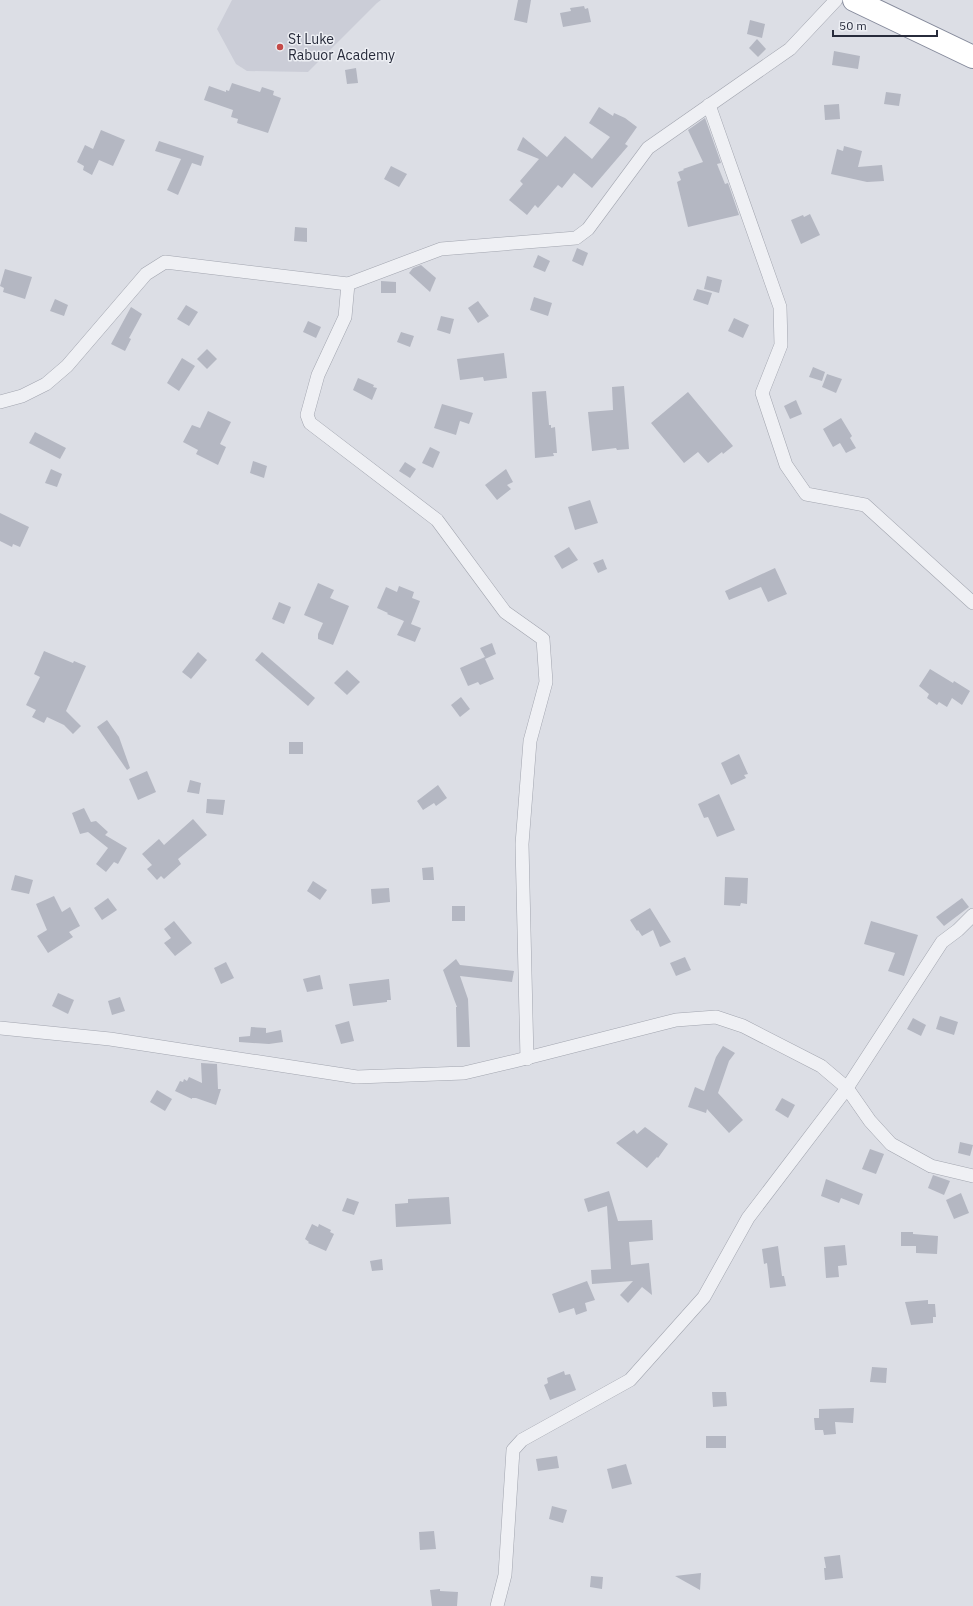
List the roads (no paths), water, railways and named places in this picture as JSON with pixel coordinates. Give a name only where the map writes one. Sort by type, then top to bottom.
[{"type":"highway","points":[[854,0],[973,57]]},
{"type":"street","points":[[0,402],[22,396],[46,384],[68,366],[146,274],[165,262],[348,284],[442,249],[576,238],[588,229],[648,148],[790,49],[836,0]]},
{"type":"street","points":[[709,105],[780,307],[781,345],[762,393],[786,465],[806,494],[865,505],[973,603]]},
{"type":"street","points":[[348,284],[345,317],[318,375],[307,415],[310,423],[438,520],[505,612],[543,639],[546,682],[530,741],[522,844],[527,1058]]},
{"type":"street","points":[[497,1606],[505,1576],[514,1450],[522,1440],[630,1380],[704,1297],[748,1218],[847,1088],[942,942],[958,930],[973,914]]},
{"type":"street","points":[[0,1028],[110,1039],[357,1077],[464,1073],[676,1020],[716,1017],[743,1026],[821,1066],[847,1088],[870,1121],[891,1144],[931,1166],[971,1175],[973,1188]]},
{"type":"place","name":"St Luke Rabuor Academy","points":[[280,47]]}]
